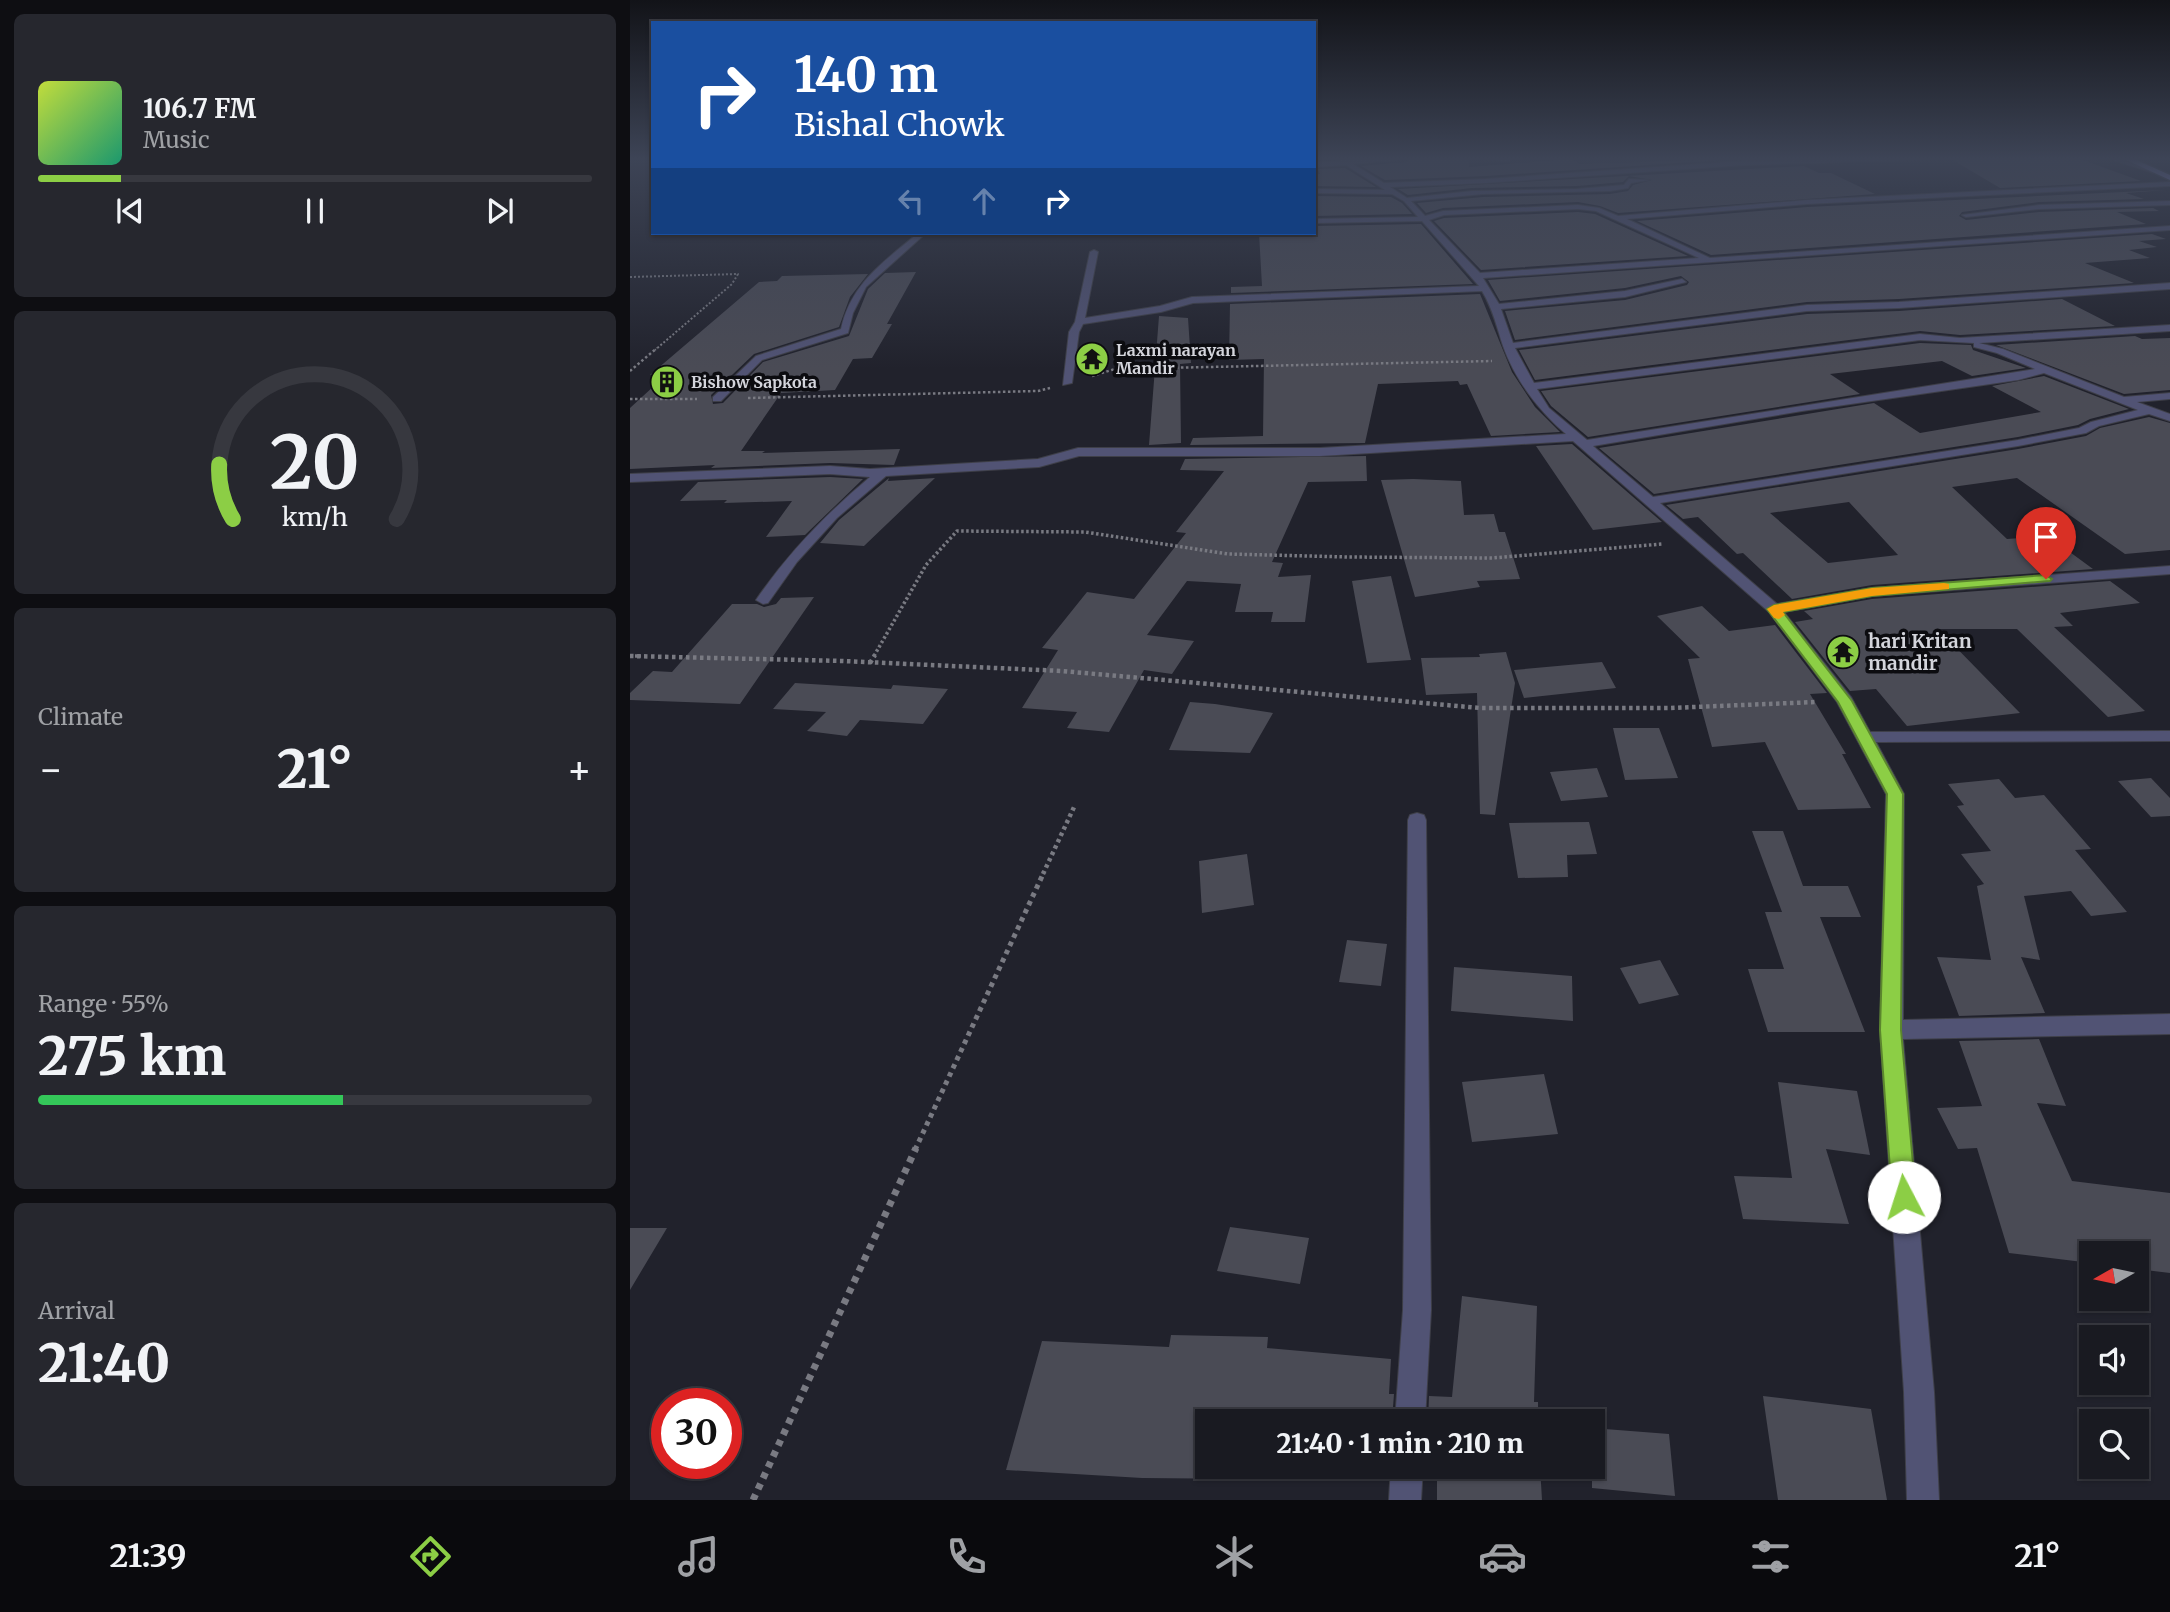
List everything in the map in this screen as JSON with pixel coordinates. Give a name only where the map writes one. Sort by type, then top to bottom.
[{"type":"street","points":[[1433,229],[1478,276],[1496,307],[1514,360],[1545,410],[1774,609],[1845,701],[1895,794],[1891,1030],[1919,1392],[1923,1500]]},
{"type":"street","points":[[1641,229],[1710,260]]},
{"type":"street","points":[[1478,276],[2156,229]]},
{"type":"street","points":[[717,399],[759,358],[845,331],[848,309],[866,280],[920,235]]},
{"type":"street","points":[[1067,383],[1074,332],[1080,322],[1094,251]]},
{"type":"street","points":[[1496,307],[1625,294],[1682,282]]},
{"type":"street","points":[[1508,346],[1602,337],[1807,308],[1899,305],[2170,286]]},
{"type":"street","points":[[1080,322],[1161,309],[1192,300],[1485,288]]},
{"type":"street","points":[[1960,341],[2170,328]]},
{"type":"street","points":[[1530,387],[1920,337],[1960,341],[2000,351],[2170,418]]},
{"type":"street","points":[[630,478],[830,470],[883,472],[1039,463],[1077,452],[1321,452],[1580,440],[2018,377],[2045,370]]},
{"type":"street","points":[[2121,399],[2170,396]]},
{"type":"street","points":[[1651,501],[2018,443],[2082,430],[2150,410]]},
{"type":"street","points":[[763,600],[792,559],[832,515],[883,472]]},
{"type":"street","points":[[1774,609],[1872,592],[2170,570]]},
{"type":"street","points":[[1865,737],[2170,736]]},
{"type":"street","points":[[1411,1409],[1417,1310],[1417,820]]},
{"type":"street","points":[[1891,1030],[2170,1024]]},
{"type":"street","points":[[1405,1500],[1406,1479]]},
{"type":"path","points":[[630,277],[738,274],[732,284],[630,371]]},
{"type":"path","points":[[870,663],[926,565],[957,531],[1085,532],[1228,554],[1360,557],[1492,558],[1698,541]]},
{"type":"path","points":[[630,656],[1062,671],[1480,708],[1670,708],[1845,701]]},
{"type":"path","points":[[753,1500],[1075,804]]},
{"type":"building","points":[[1316,229],[1425,229],[1473,284],[1231,293],[1231,287],[1262,286],[1259,235],[1316,235]]},
{"type":"building","points":[[1442,229],[1628,229],[1688,256],[1481,270]]},
{"type":"building","points":[[1654,229],[2076,229],[1711,255]]},
{"type":"building","points":[[2152,234],[2166,239],[2139,241],[2157,247],[2129,250],[2150,258],[2085,263],[2134,283],[1899,299],[1807,302],[1515,340],[1505,311],[1625,300],[1687,285],[1689,282],[1681,276],[1625,288],[1500,301],[1488,280]]},
{"type":"building","points":[[916,272],[887,324],[892,324],[872,358],[853,359],[835,390],[781,393],[741,451],[765,451],[762,453],[900,449],[894,465],[830,463],[630,469],[630,408],[667,374],[650,375],[759,282],[777,281],[782,276],[868,274],[850,297],[839,327],[754,354],[711,395],[713,404],[723,403],[763,362],[849,336],[868,289],[885,273]]},
{"type":"building","points":[[1480,294],[1512,372],[1535,407],[1560,432],[1491,436],[1467,384],[1460,385],[1458,381],[1378,384],[1365,443],[1190,445],[1193,438],[1263,436],[1264,359],[1229,360],[1230,304]]},
{"type":"building","points":[[2062,299],[2115,326],[1960,335],[1920,331],[1535,380],[1519,350],[1807,314],[1899,311]]},
{"type":"building","points":[[1159,316],[1188,318],[1191,363],[1180,364],[1181,443],[1149,445]]},
{"type":"building","points":[[2135,336],[2142,339],[2170,338],[2170,390],[2124,394],[1996,345]]},
{"type":"building","points":[[1920,343],[1971,345],[1973,350],[2026,368],[1972,376],[1942,361],[1830,374],[1860,394],[1588,437],[1551,406],[1541,391]]},
{"type":"building","points":[[2044,376],[2129,409],[2090,419],[2078,425],[2018,437],[1654,494],[1599,448],[1874,403],[1920,433],[2041,412],[1992,386]]},
{"type":"building","points":[[2149,417],[2170,423],[2170,550],[2125,554],[2017,478],[1952,487],[2007,539],[2048,536],[2093,569],[1872,585],[1792,599],[1743,553],[1737,554],[1698,517],[1683,519],[1666,505],[2018,449],[2086,436],[2100,428]],"holes":[[[1849,502],[1898,555],[1828,563],[1770,513]]]},
{"type":"building","points":[[1572,444],[1662,522],[1593,530],[1536,446]]},
{"type":"building","points":[[1366,456],[1367,481],[1308,482],[1272,562],[1283,563],[1278,577],[1311,575],[1305,622],[1271,622],[1273,612],[1235,612],[1241,584],[1187,581],[1147,635],[1194,641],[1172,674],[1144,670],[1109,732],[1067,728],[1077,712],[1022,708],[1058,650],[1042,648],[1087,592],[1134,599],[1186,533],[1176,532],[1224,471],[1180,470],[1185,459]]},
{"type":"building","points":[[830,477],[863,479],[805,535],[766,537],[792,501],[680,501],[698,482]]},
{"type":"building","points":[[889,478],[888,481],[935,478],[864,546],[820,543],[839,520]]},
{"type":"building","points":[[1381,480],[1461,481],[1464,515],[1494,514],[1499,532],[1505,532],[1520,579],[1477,581],[1480,587],[1415,597]]},
{"type":"building","points":[[1391,576],[1411,660],[1367,663],[1352,581]]},
{"type":"building","points":[[2110,581],[2140,603],[2060,613],[2073,626],[2054,627],[2145,711],[2108,717],[2017,629],[1938,629],[2020,713],[1907,726],[1876,689],[1850,691],[1795,622],[1813,619],[1804,611],[1872,599]]},
{"type":"building","points":[[814,597],[740,704],[630,700],[630,693],[653,671],[672,672],[732,604],[757,604],[764,607],[776,604],[781,598]]},
{"type":"building","points":[[1702,606],[1729,631],[1775,625],[1827,693],[1810,694],[1846,754],[1842,754],[1871,808],[1798,810],[1765,742],[1712,747],[1688,659],[1700,658],[1657,616]]},
{"type":"building","points":[[1506,652],[1515,683],[1495,815],[1480,814],[1477,693],[1426,695],[1421,658],[1480,657],[1479,654]]},
{"type":"building","points":[[1602,662],[1616,688],[1524,698],[1514,670]]},
{"type":"building","points":[[795,683],[891,689],[893,685],[948,689],[923,724],[860,720],[847,736],[807,731],[826,712],[773,709]]},
{"type":"building","points":[[1190,702],[1273,713],[1250,753],[1169,750]]},
{"type":"building","points":[[1613,728],[1659,728],[1678,778],[1625,780]]},
{"type":"building","points":[[1597,768],[1608,797],[1561,801],[1550,772]]},
{"type":"building","points":[[2151,778],[2170,798],[2170,816],[2151,817],[2118,781]]},
{"type":"building","points":[[1999,779],[2015,798],[2044,795],[2091,849],[2075,850],[2127,912],[2091,916],[2071,891],[2024,896],[2040,960],[2021,957],[2045,1013],[1959,1016],[1937,957],[1991,960],[1977,886],[1984,884],[1961,854],[1991,851],[1957,806],[1964,805],[1948,784]]},
{"type":"building","points":[[1589,822],[1597,854],[1567,855],[1568,877],[1518,878],[1509,823]]},
{"type":"building","points":[[1752,831],[1783,831],[1803,886],[1848,886],[1861,917],[1820,917],[1865,1032],[1768,1032],[1748,969],[1784,969],[1765,912],[1782,912]]},
{"type":"building","points":[[1247,854],[1254,905],[1202,913],[1199,861]]},
{"type":"building","points":[[1347,940],[1387,944],[1381,986],[1339,982]]},
{"type":"building","points":[[1660,960],[1679,995],[1639,1004],[1620,968]]},
{"type":"building","points":[[1454,967],[1572,976],[1573,1021],[1451,1011]]},
{"type":"building","points":[[2039,1039],[2066,1106],[2037,1103],[2072,1181],[2170,1193],[2170,1273],[2149,1270],[2149,1241],[2079,1241],[2079,1262],[2009,1253],[1977,1148],[1958,1149],[1937,1108],[1982,1106],[1959,1041]]},
{"type":"building","points":[[1544,1074],[1558,1134],[1472,1142],[1462,1082]]},
{"type":"building","points":[[1778,1082],[1857,1091],[1870,1155],[1826,1149],[1849,1224],[1743,1219],[1734,1176],[1792,1178]]},
{"type":"building","points":[[1230,1227],[1309,1238],[1300,1284],[1217,1271]]},
{"type":"building","points":[[630,1228],[667,1228],[630,1290]]},
{"type":"building","points":[[1462,1296],[1537,1306],[1534,1402],[1538,1402],[1538,1409],[1428,1409],[1429,1396],[1452,1397]]},
{"type":"building","points":[[1171,1335],[1268,1337],[1267,1348],[1391,1359],[1389,1394],[1394,1394],[1393,1409],[1195,1409],[1195,1478],[1006,1470],[1042,1341],[1169,1347]]},
{"type":"building","points":[[1763,1396],[1871,1409],[1887,1500],[1778,1500]]},
{"type":"building","points":[[1605,1429],[1669,1434],[1675,1496],[1592,1488],[1592,1479],[1605,1479]]},
{"type":"building","points":[[1437,1479],[1541,1479],[1542,1500],[1437,1500]]},
{"type":"slow traffic","points":[[1779,615],[1774,609],[1872,592],[1944,587]]},
{"type":"place","name":"Laxmi narayan Mandir","points":[[1092,359]]},
{"type":"place","name":"Bishow Sapkota","points":[[667,382]]},
{"type":"place","name":"hari Kritan mandir","points":[[1843,652]]},
{"type":"route","points":[[1904,1197],[1891,1030],[1895,794],[1845,701],[1774,609],[1872,592],[2046,579]]}]
